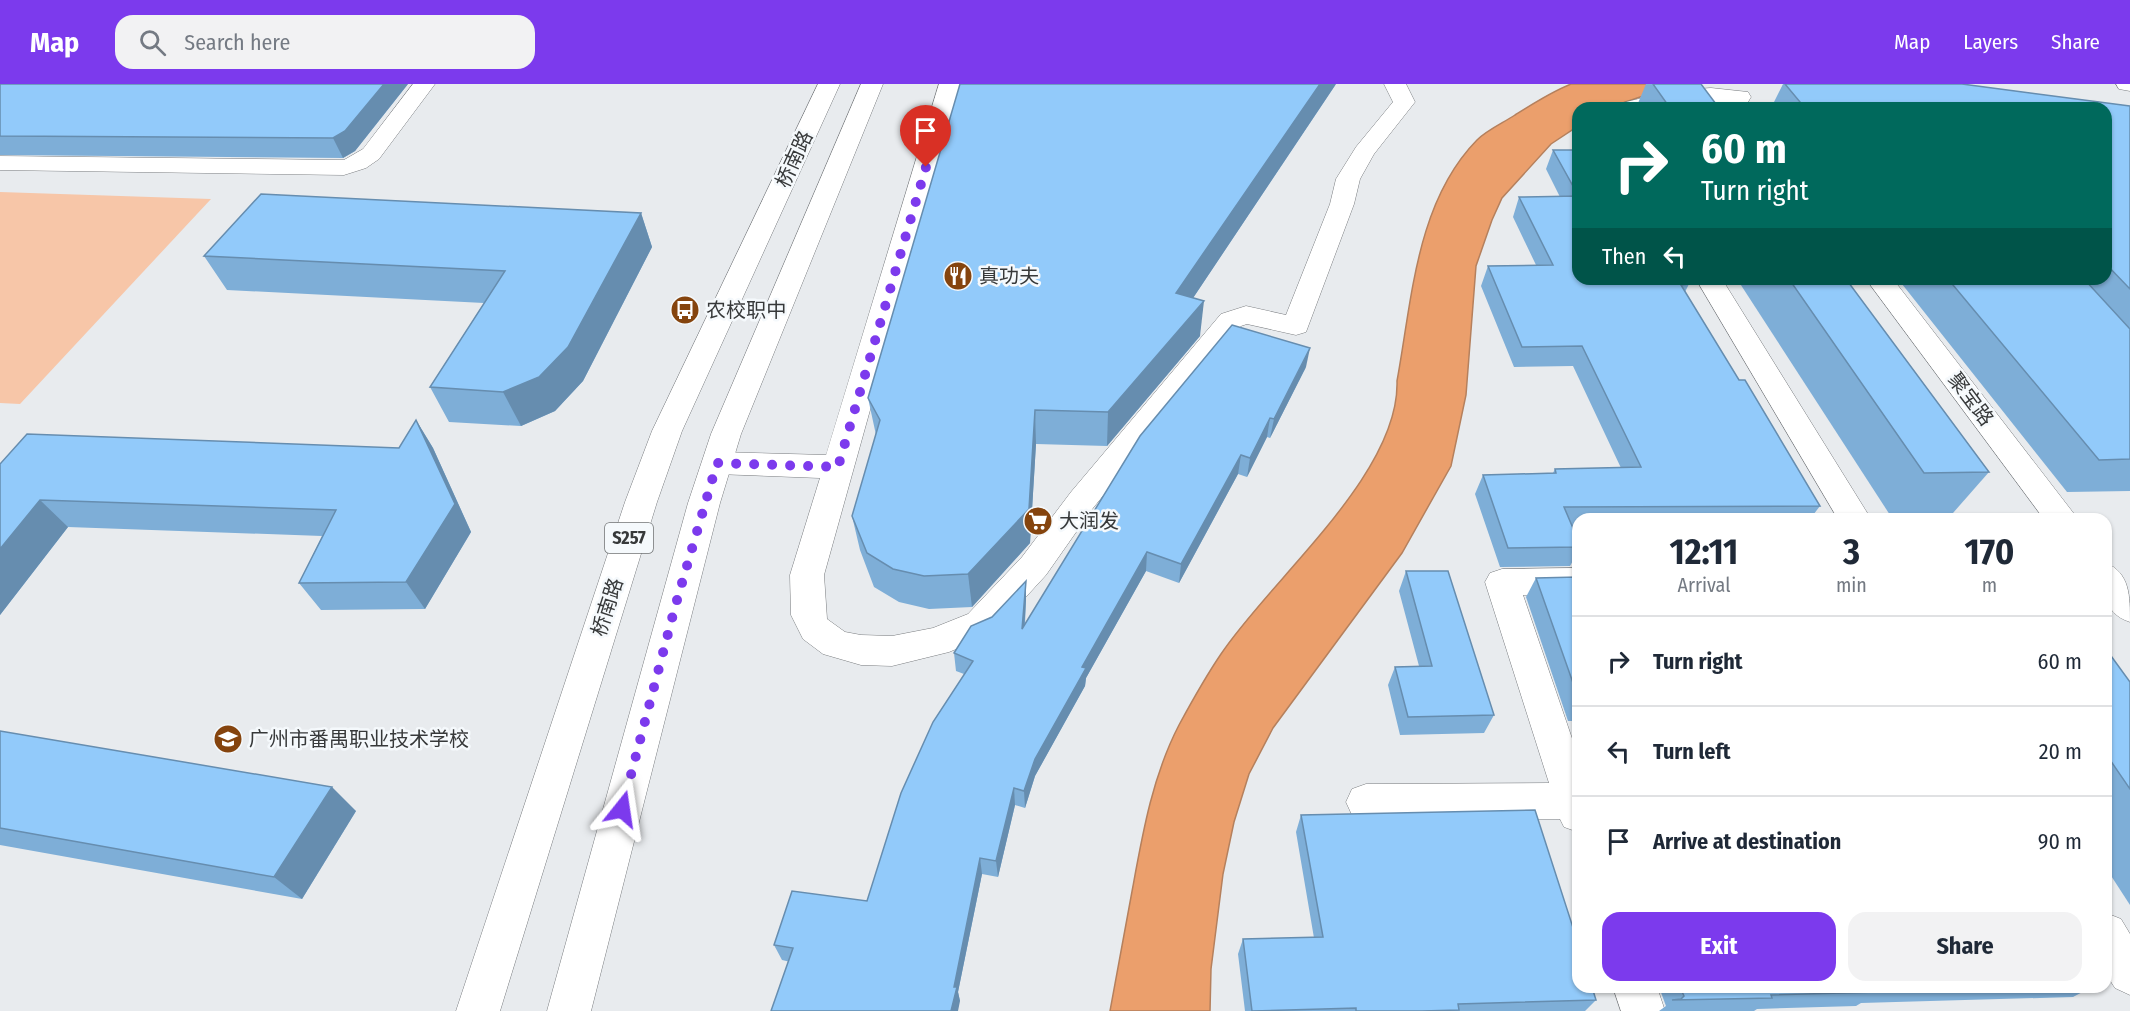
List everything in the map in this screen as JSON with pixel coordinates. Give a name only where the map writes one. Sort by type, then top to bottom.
[{"type":"main road","points":[[0,163],[333,169],[354,165],[365,160],[424,84]]},
{"type":"main road","name":"桥南路","points":[[478,1011],[603,618],[667,431],[829,84]]},
{"type":"main road","points":[[569,1011],[675,607],[726,434],[872,84]]},
{"type":"main road","points":[[950,84],[807,575],[808,615],[815,629],[835,644],[861,650],[892,651],[937,642],[980,624],[1034,566],[1082,500],[1231,321],[1245,315],[1296,326],[1342,204],[1348,179],[1364,152],[1404,102],[1395,84]]},
{"type":"main road","points":[[1654,102],[1679,96],[1712,93],[1738,95]]},
{"type":"main road","points":[[1713,285],[1851,513]]},
{"type":"main road","name":"聚宝路","points":[[1884,285],[2057,513]]},
{"type":"main road","points":[[717,463],[838,467]]},
{"type":"main road","points":[[2112,576],[2130,574]]},
{"type":"main road","points":[[1572,581],[1502,582],[1572,790]]},
{"type":"main road","points":[[2112,584],[2130,608]]},
{"type":"main road","points":[[1366,802],[1572,805]]},
{"type":"main road","points":[[2112,944],[2130,973]]},
{"type":"main road","points":[[1637,993],[1643,1011]]},
{"type":"shaded area","points":[[1571,84],[1675,84],[1682,91],[1640,97],[1625,102],[1572,102],[1572,130],[1551,144],[1502,198],[1476,266],[1466,395],[1451,466],[1402,553],[1273,728],[1249,774],[1234,822],[1223,874],[1211,969],[1210,1011],[1110,1011],[1145,824],[1162,764],[1179,725],[1221,654],[1329,524],[1356,488],[1378,452],[1392,416],[1407,318],[1420,253],[1441,192],[1457,165],[1481,136]]},
{"type":"shaded area","points":[[0,192],[211,199],[20,404],[0,403]]},
{"type":"building","points":[[0,84],[384,84],[345,131],[333,138],[0,136]]},
{"type":"building","points":[[960,84],[1320,84],[1176,293],[1204,301],[1108,412],[1035,410],[1029,509],[968,574],[924,576],[893,569],[867,553],[852,516],[880,420],[868,398]]},
{"type":"building","points":[[1653,84],[1701,84],[1714,102],[1666,102]]},
{"type":"building","points":[[1785,84],[1962,84],[2099,102],[1800,102]]},
{"type":"building","points":[[2112,104],[2130,106],[2130,289],[2112,270]]},
{"type":"building","points":[[1553,150],[1572,150],[1572,184]]},
{"type":"building","points":[[261,194],[641,213],[568,347],[539,377],[503,392],[430,387],[505,271],[204,256]]},
{"type":"building","points":[[1572,196],[1572,285],[1681,285],[1739,380],[1745,380],[1820,506],[1564,507],[1572,526],[1572,547],[1508,548],[1483,475],[1556,473],[1555,469],[1641,467],[1582,346],[1522,347],[1488,266],[1553,265],[1519,197]]},
{"type":"building","points":[[1793,285],[1850,285],[1989,472],[1924,473]]},
{"type":"building","points":[[1953,285],[2090,285],[2130,329],[2130,459],[2099,460]]},
{"type":"building","points":[[1232,325],[1310,348],[1274,419],[1270,418],[1250,458],[1241,455],[1181,564],[1147,552],[1082,667],[1086,668],[1035,759],[1024,791],[1014,788],[996,861],[980,858],[951,1011],[771,1011],[793,948],[774,945],[792,891],[867,901],[901,793],[933,722],[973,661],[954,653],[971,626],[992,617],[1026,581],[1022,629],[1140,436]]},
{"type":"building","points":[[416,420],[455,504],[406,582],[299,583],[336,510],[40,500],[0,549],[0,464],[27,434],[399,448]]},
{"type":"building","points":[[1406,571],[1448,571],[1494,715],[1408,717],[1395,667],[1432,666]]},
{"type":"building","points":[[1572,577],[1572,680],[1536,578]]},
{"type":"building","points":[[2112,657],[2130,682],[2130,789],[2112,763]]},
{"type":"building","points":[[0,731],[332,787],[274,877],[0,828]]},
{"type":"building","points":[[1535,810],[1572,924],[1572,993],[1594,993],[1596,1000],[1458,1004],[1459,1010],[1356,1011],[1356,1008],[1252,1011],[1243,939],[1323,937],[1301,815]]},
{"type":"building","points":[[1683,993],[1842,993],[1771,995],[1772,998],[1672,1000],[1681,999],[1684,996]]},
{"type":"place","name":"真功夫","points":[[958,276]]},
{"type":"place","name":"农校职中","points":[[685,310]]},
{"type":"place","name":"大润发","points":[[1038,521]]},
{"type":"place","name":"广州市番禺职业技术学校","points":[[228,739]]},
{"type":"route","points":[[622,809],[675,607],[717,463],[838,467],[926,167]]}]
